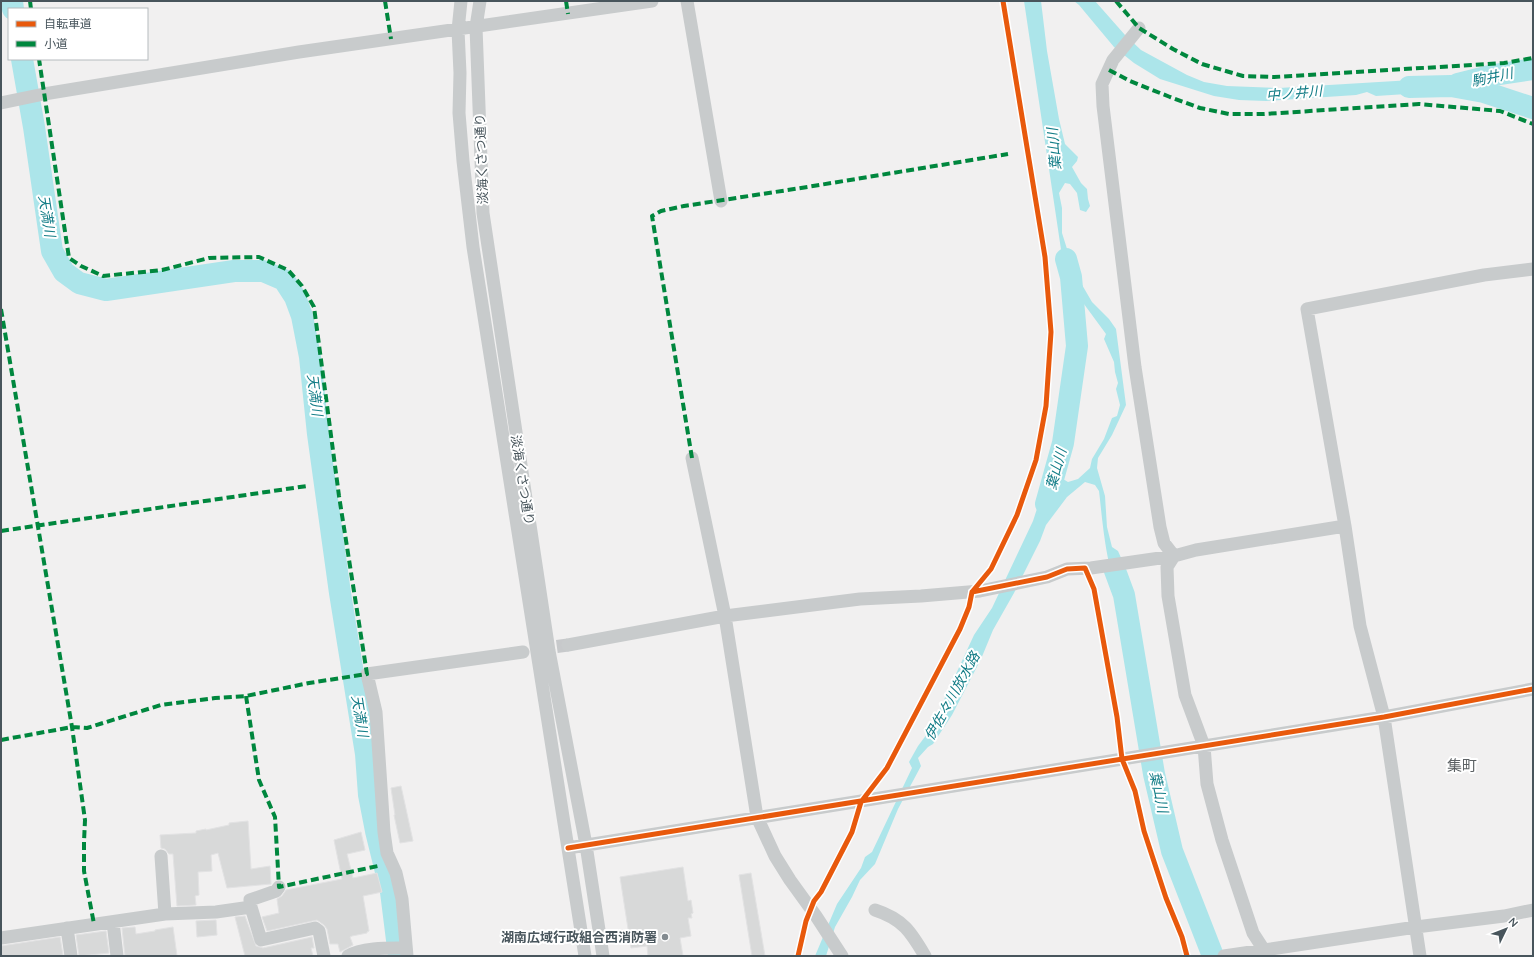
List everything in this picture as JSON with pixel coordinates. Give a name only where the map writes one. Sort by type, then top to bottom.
[{"type":"street","name":"淡海くさつ通り","points":[[461,1],[458,30],[460,73],[459,113],[473,247],[585,956]]},
{"type":"street","name":"淡海くさつ通り","points":[[480,1],[476,28],[483,213],[549,651],[586,845],[603,956]]},
{"type":"street","points":[[1,103],[38,95],[299,52],[476,28],[652,1]]},
{"type":"street","points":[[687,1],[721,201]]},
{"type":"street","points":[[1139,28],[1113,60],[1102,84],[1103,106],[1135,367],[1160,528],[1164,543],[1174,556]]},
{"type":"street","points":[[1420,956],[1384,717],[1360,626],[1345,526],[1306,309],[1484,274],[1533,269]]},
{"type":"street","points":[[692,458],[725,616],[757,818],[775,856],[842,956]]},
{"type":"street","points":[[568,645],[725,616],[860,599],[980,591],[1042,578],[1067,569],[1091,568],[1174,556],[1196,550],[1345,526]]},
{"type":"street","points":[[1174,556],[1167,567],[1168,596],[1185,695],[1204,746],[1207,784],[1222,840],[1253,933],[1263,952]]},
{"type":"street","points":[[348,956],[353,953],[382,949],[406,952],[402,899],[396,873],[387,853],[384,832],[376,712],[367,674],[523,652]]},
{"type":"street","points":[[568,848],[1384,717],[1533,689]]},
{"type":"street","points":[[161,856],[165,914]]},
{"type":"street","points":[[279,887],[276,891],[250,900],[261,940],[316,928],[319,931],[324,956]]},
{"type":"street","points":[[1,938],[165,914],[216,912],[251,908]]},
{"type":"street","points":[[875,910],[885,913],[904,925],[924,956]]},
{"type":"street","points":[[1224,956],[1263,952],[1416,927],[1504,916],[1533,910]]},
{"type":"street","points":[[113,922],[118,956]]},
{"type":"street","points":[[67,928],[71,956]]},
{"type":"water","name":"伊佐々川放水路","points":[[1024,1],[1041,1],[1047,51],[1059,119],[1065,144],[1078,157],[1077,161],[1072,167],[1081,183],[1087,189],[1090,206],[1086,212],[1080,210],[1077,193],[1070,184],[1065,183],[1059,193],[1062,208],[1062,233],[1074,271],[1092,302],[1109,319],[1116,329],[1126,405],[1112,435],[1098,458],[1097,468],[1105,496],[1107,527],[1112,547],[1118,551],[1125,567],[1124,589],[1128,599],[1121,594],[1116,585],[1108,559],[1099,491],[1095,485],[1085,482],[1067,497],[1046,525],[1040,541],[1014,593],[993,630],[981,659],[952,715],[933,744],[928,747],[918,758],[921,766],[898,809],[875,864],[860,880],[835,927],[826,956],[815,956],[837,904],[861,868],[865,857],[872,852],[912,768],[909,762],[918,746],[930,730],[974,635],[992,608],[1033,521],[1047,478],[1063,479],[1068,482],[1078,479],[1090,468],[1092,459],[1104,439],[1112,418],[1117,416],[1120,405],[1116,389],[1118,383],[1114,362],[1104,339],[1106,334],[1076,291],[1069,287],[1066,283]]},
{"type":"water","points":[[1074,1],[1095,1],[1125,35],[1141,50],[1187,75],[1204,82],[1227,86],[1279,88],[1462,77],[1422,93],[1376,96],[1367,92],[1356,95],[1266,101],[1239,100],[1214,96],[1160,79],[1134,63],[1114,47]]},
{"type":"building","points":[[401,786],[413,841],[400,843],[394,815],[391,788]]},
{"type":"building","points":[[248,821],[251,869],[270,866],[271,884],[227,888],[218,853],[211,855],[212,871],[198,872],[199,895],[195,896],[196,905],[177,906],[173,854],[169,854],[165,849],[161,848],[160,835],[196,833],[196,831],[229,825],[229,823]]},
{"type":"building","points":[[361,832],[365,850],[347,854],[353,878],[377,873],[382,892],[363,896],[369,931],[367,933],[350,937],[353,945],[340,952],[338,944],[330,944],[327,929],[317,920],[267,931],[262,917],[279,913],[277,899],[282,896],[286,890],[342,879],[334,840]]},
{"type":"building","points":[[683,867],[688,901],[691,900],[693,913],[691,914],[692,918],[688,918],[691,936],[680,938],[683,956],[648,956],[647,946],[631,948],[620,877]]},
{"type":"building","points":[[751,873],[765,956],[752,956],[739,875]]},
{"type":"building","points":[[245,916],[256,946],[263,948],[312,937],[314,948],[311,948],[313,956],[245,956],[235,917]]},
{"type":"building","points":[[216,920],[217,935],[197,937],[196,921]]},
{"type":"building","points":[[135,927],[136,934],[173,927],[177,956],[125,956],[122,928]]},
{"type":"building","points":[[106,931],[109,953],[79,956],[76,935]]},
{"type":"building","points":[[60,937],[63,955],[1,956],[1,946]]},
{"type":"waterway","name":"天満川","points":[[12,1],[13,8]]},
{"type":"waterway","name":"天満川","points":[[22,60],[34,127],[52,251],[64,272],[79,283],[106,290],[234,271],[263,271],[284,280],[295,297],[302,316],[310,357],[318,434],[340,593],[366,754],[369,795],[391,892],[399,956]]},
{"type":"waterway","name":"駒井川","points":[[1458,84],[1494,75],[1533,69]]},
{"type":"waterway","name":"中ノ井川","points":[[1409,87],[1451,86],[1484,92],[1533,108]]},
{"type":"waterway","name":"葉山川","points":[[1049,502],[1046,504],[1063,443],[1077,346],[1071,277],[1066,259]]},
{"type":"waterway","name":"葉山川","points":[[1114,568],[1124,595],[1154,774],[1172,851],[1213,956]]},
{"type":"tunnel","points":[[538,649],[568,645]]},
{"type":"marked path","points":[[30,1],[31,8]]},
{"type":"marked path","points":[[385,1],[391,39]]},
{"type":"marked path","points":[[566,1],[568,14]]},
{"type":"marked path","points":[[1116,1],[1139,28],[1173,49],[1202,64],[1243,76],[1274,77],[1504,63],[1533,58]]},
{"type":"marked path","points":[[1,740],[72,727],[87,728],[161,705],[215,698],[246,696],[309,683],[367,674],[339,496],[314,307],[302,286],[288,270],[259,257],[209,258],[162,270],[103,276],[81,266],[69,258],[39,60]]},
{"type":"marked path","points":[[1109,70],[1130,81],[1170,97],[1200,108],[1229,114],[1264,114],[1419,104],[1500,111],[1533,124]]},
{"type":"marked path","points":[[692,458],[652,216],[661,211],[684,206],[1008,154]]},
{"type":"marked path","points":[[1,309],[72,727],[85,820],[84,871],[94,924]]},
{"type":"marked path","points":[[1,531],[307,486]]},
{"type":"marked path","points":[[246,696],[259,780],[275,817],[279,887],[378,866]]},
{"type":"cycle path","points":[[798,956],[806,921],[814,901],[821,892],[852,832],[861,802],[887,768],[960,629],[969,607],[972,592],[991,569],[1017,515],[1036,460],[1046,406],[1051,332],[1045,257],[1003,1]]},
{"type":"cycle path","points":[[972,592],[1047,577],[1067,569],[1085,568],[1094,589],[1117,717],[1122,759],[1135,791],[1144,831],[1166,898],[1182,937],[1187,956]]},
{"type":"cycle path","points":[[568,848],[1384,717],[1533,689]]},
{"type":"place","name":"湖南広域行政組合西消防署","points":[[665,937]]},
{"type":"district","name":"集町","points":[[1462,766]]}]
